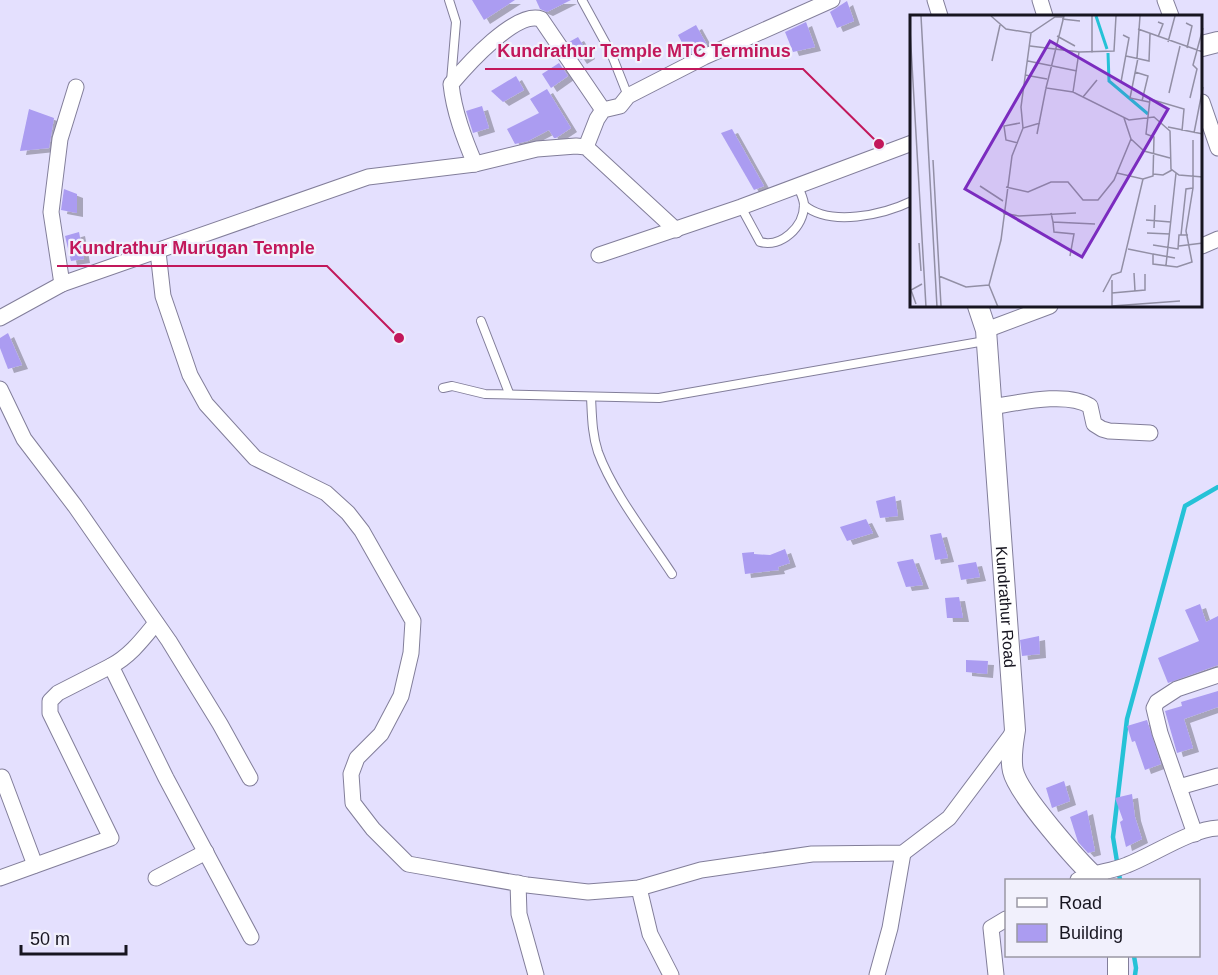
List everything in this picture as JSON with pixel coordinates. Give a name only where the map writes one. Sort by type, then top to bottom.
[{"type":"street","points":[[586,147],[603,110],[620,106],[628,96],[704,57],[832,0]]},
{"type":"street","points":[[934,0],[940,15]]},
{"type":"street","points":[[1040,0],[1046,15]]},
{"type":"street","points":[[1164,0],[1171,15]]},
{"type":"street","points":[[474,164],[460,126],[451,84],[489,44],[527,18],[541,19],[603,110]]},
{"type":"street","points":[[1203,46],[1218,42]]},
{"type":"street","points":[[62,284],[51,212],[60,139],[76,87]]},
{"type":"street","points":[[1203,105],[1218,148]]},
{"type":"street","points":[[599,255],[741,207],[910,144]]},
{"type":"street","points":[[0,318],[62,284],[368,177],[474,164],[537,149],[586,147],[676,230]]},
{"type":"street","points":[[1203,246],[1218,239]]},
{"type":"street","points":[[158,252],[163,296],[190,375],[206,404],[255,458],[326,493],[348,513],[362,531],[413,621],[411,653],[401,696],[381,734],[357,758],[351,774],[354,803],[373,829],[408,864],[518,883],[588,892],[639,888],[701,870],[812,854],[903,853],[949,818],[1015,730]]},
{"type":"street","name":"Kundrathur Road","points":[[979,308],[986,335],[1015,730],[1012,754],[1013,772],[1024,793],[1093,877]]},
{"type":"street","points":[[986,335],[1046,308]]},
{"type":"street","points":[[0,389],[24,439],[75,506],[156,623],[220,724],[250,778]]},
{"type":"street","points":[[991,407],[1035,400],[1079,400],[1090,406],[1094,424],[1102,429],[1150,433]]},
{"type":"street","points":[[0,878],[111,838],[50,713],[50,701],[58,693],[122,660],[156,623]]},
{"type":"street","points":[[111,666],[251,937]]},
{"type":"street","points":[[1195,834],[1160,733],[1154,708],[1157,702],[1177,689],[1218,675]]},
{"type":"street","points":[[1179,788],[1218,776]]},
{"type":"street","points":[[3,777],[36,865]]},
{"type":"street","points":[[1093,877],[1126,866],[1195,834],[1218,828]]},
{"type":"street","points":[[156,878],[206,852]]},
{"type":"street","points":[[877,975],[890,928],[903,853]]},
{"type":"street","points":[[518,883],[519,914],[536,975]]},
{"type":"street","points":[[639,888],[650,934],[671,975]]},
{"type":"street","points":[[996,975],[991,928],[1005,920]]},
{"type":"street","points":[[1118,957],[1118,975]]},
{"type":"lane","points":[[449,0],[456,22],[451,84]]},
{"type":"lane","points":[[582,0],[611,52],[628,96]]},
{"type":"lane","points":[[741,207],[760,242],[774,243],[790,234],[798,225],[804,205],[798,186]]},
{"type":"lane","points":[[804,205],[820,215],[840,217],[859,216],[910,202]]},
{"type":"lane","points":[[482,321],[509,393]]},
{"type":"lane","points":[[443,388],[452,386],[485,394],[659,398],[986,335]]},
{"type":"lane","points":[[591,397],[592,426],[598,452],[613,482],[672,574]]},
{"type":"building","points":[[472,0],[515,0],[484,20]]},
{"type":"building","points":[[536,0],[571,0],[547,12],[540,9]]},
{"type":"building","points":[[847,1],[854,21],[837,28],[830,12]]},
{"type":"building","points":[[806,22],[815,47],[793,52],[785,32]]},
{"type":"building","points":[[696,25],[707,45],[688,54],[678,35]]},
{"type":"building","points":[[578,37],[589,55],[581,60],[569,42]]},
{"type":"building","points":[[559,63],[568,76],[551,88],[542,74]]},
{"type":"building","points":[[516,76],[524,90],[503,102],[491,91]]},
{"type":"building","points":[[547,89],[571,128],[556,138],[549,130],[528,141],[515,144],[507,129],[539,113],[530,99]]},
{"type":"building","points":[[482,106],[489,128],[473,133],[466,111]]},
{"type":"building","points":[[29,109],[54,118],[49,148],[20,151]]},
{"type":"building","points":[[732,129],[764,186],[754,190],[721,133]]},
{"type":"building","points":[[64,189],[77,194],[77,213],[61,210]]},
{"type":"building","points":[[79,232],[84,259],[71,261],[65,236]]},
{"type":"building","points":[[8,333],[22,365],[8,369],[0,348],[0,338]]},
{"type":"building","points":[[895,496],[898,516],[880,518],[876,501]]},
{"type":"building","points":[[866,519],[873,533],[847,541],[840,527]]},
{"type":"building","points":[[941,533],[948,558],[935,560],[930,535]]},
{"type":"building","points":[[785,549],[790,563],[778,567],[779,570],[745,574],[742,553],[754,552],[754,554],[770,555]]},
{"type":"building","points":[[913,559],[923,585],[906,587],[897,562]]},
{"type":"building","points":[[976,562],[980,577],[961,580],[958,565]]},
{"type":"building","points":[[959,597],[963,618],[947,618],[945,598]]},
{"type":"building","points":[[1200,604],[1206,622],[1218,616],[1218,665],[1168,683],[1158,658],[1199,641],[1185,610]]},
{"type":"building","points":[[1039,636],[1040,654],[1022,656],[1020,640]]},
{"type":"building","points":[[966,660],[988,661],[987,674],[966,672]]},
{"type":"building","points":[[1218,691],[1218,707],[1184,719],[1193,748],[1177,753],[1165,711],[1182,706],[1181,702]]},
{"type":"building","points":[[1147,720],[1161,764],[1145,770],[1127,726]]},
{"type":"building","points":[[1064,781],[1070,801],[1052,808],[1046,788]]},
{"type":"building","points":[[1132,794],[1135,817],[1142,839],[1126,847],[1120,822],[1123,820],[1115,798]]},
{"type":"building","points":[[1087,810],[1095,851],[1088,853],[1078,842],[1070,817]]},
{"type":"waterway","points":[[1120,879],[1113,837],[1127,719],[1185,506],[1218,487]]},
{"type":"waterway","points":[[1134,957],[1135,975]]},
{"type":"place","name":"Kundrathur Temple MTC Terminus","points":[[879,144]]},
{"type":"place","name":"Kundrathur Murugan Temple","points":[[399,338]]}]
